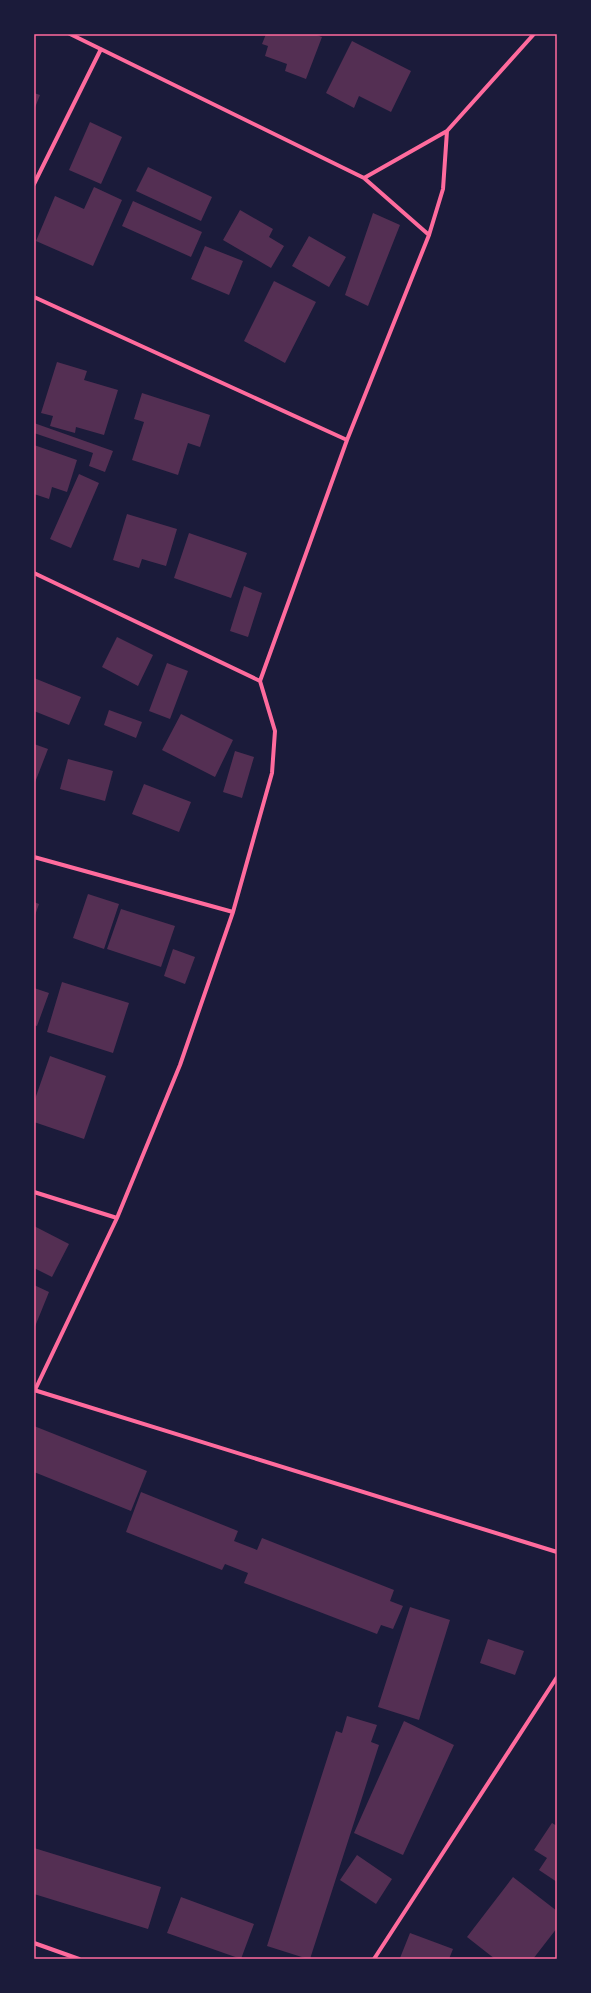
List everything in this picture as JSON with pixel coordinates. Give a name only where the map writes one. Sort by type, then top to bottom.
[{"type":"street","points":[[70,34],[364,178],[429,235]]},
{"type":"street","points":[[364,178],[447,131],[534,34]]},
{"type":"street","points":[[34,184],[101,49]]},
{"type":"street","points":[[447,131],[443,189],[429,235],[347,440],[260,681],[275,731],[272,773],[233,912],[180,1065],[117,1218],[34,1390],[557,1552]]},
{"type":"street","points":[[34,297],[347,440]]},
{"type":"street","points":[[34,573],[260,681]]},
{"type":"street","points":[[34,857],[233,912]]},
{"type":"street","points":[[34,1192],[117,1218]]},
{"type":"street","points":[[374,1959],[557,1677]]},
{"type":"street","points":[[34,1943],[79,1959]]},
{"type":"building","points":[[266,34],[314,34],[322,37],[306,79],[285,71],[287,64],[265,56],[268,46],[262,44]]},
{"type":"building","points":[[352,41],[411,71],[391,112],[359,96],[354,108],[326,93]]},
{"type":"building","points":[[34,93],[40,95],[34,110]]},
{"type":"building","points":[[90,122],[122,137],[101,184],[69,170]]},
{"type":"building","points":[[148,167],[212,197],[201,221],[136,191]]},
{"type":"building","points":[[94,187],[122,200],[93,266],[36,241],[55,196],[84,209]]},
{"type":"building","points":[[133,201],[202,232],[191,257],[122,226]]},
{"type":"building","points":[[240,210],[273,229],[269,237],[284,246],[271,268],[223,240]]},
{"type":"building","points":[[373,213],[400,225],[368,306],[345,295]]},
{"type":"building","points":[[309,236],[346,257],[329,287],[292,266]]},
{"type":"building","points":[[205,246],[243,261],[229,295],[191,279]]},
{"type":"building","points":[[274,281],[316,302],[285,363],[244,341]]},
{"type":"building","points":[[57,362],[87,371],[84,380],[118,390],[104,435],[76,427],[75,433],[50,426],[53,416],[41,413]]},
{"type":"building","points":[[142,393],[210,415],[200,447],[188,443],[178,475],[132,460],[144,422],[134,419]]},
{"type":"building","points":[[34,423],[113,451],[105,472],[89,466],[93,453],[34,433]]},
{"type":"building","points":[[34,445],[77,460],[67,492],[52,487],[49,499],[34,494]]},
{"type":"building","points":[[79,474],[99,483],[71,548],[50,539]]},
{"type":"building","points":[[127,514],[177,529],[166,566],[142,559],[139,568],[113,560]]},
{"type":"building","points":[[189,533],[247,553],[231,598],[174,578]]},
{"type":"building","points":[[244,586],[262,593],[248,637],[230,631]]},
{"type":"building","points":[[117,637],[153,655],[138,686],[102,667]]},
{"type":"building","points":[[167,663],[188,671],[170,719],[149,711]]},
{"type":"building","points":[[34,678],[81,697],[69,725],[34,711]]},
{"type":"building","points":[[109,710],[142,722],[136,738],[104,725]]},
{"type":"building","points":[[181,714],[233,740],[215,777],[162,750]]},
{"type":"building","points":[[34,744],[48,749],[34,785]]},
{"type":"building","points":[[235,751],[254,757],[242,798],[223,792]]},
{"type":"building","points":[[68,759],[113,771],[105,801],[60,789]]},
{"type":"building","points":[[144,784],[191,802],[179,832],[132,814]]},
{"type":"building","points":[[88,894],[119,904],[104,949],[73,938]]},
{"type":"building","points":[[34,902],[39,904],[34,918]]},
{"type":"building","points":[[121,909],[175,926],[161,967],[107,949]]},
{"type":"building","points":[[173,949],[195,957],[185,984],[164,976]]},
{"type":"building","points":[[62,982],[129,1003],[113,1053],[47,1032]]},
{"type":"building","points":[[34,988],[49,993],[37,1026],[34,1025]]},
{"type":"building","points":[[50,1056],[106,1076],[84,1139],[34,1122],[34,1102]]},
{"type":"building","points":[[34,1226],[69,1244],[52,1277],[34,1268]]},
{"type":"building","points":[[34,1285],[49,1292],[34,1329]]},
{"type":"building","points":[[34,1426],[147,1471],[131,1511],[34,1472]]},
{"type":"building","points":[[141,1492],[238,1531],[234,1541],[257,1550],[262,1538],[394,1590],[390,1601],[403,1606],[393,1629],[381,1625],[377,1634],[244,1583],[248,1573],[225,1564],[222,1570],[126,1532]]},
{"type":"building","points":[[410,1607],[450,1620],[419,1720],[378,1707]]},
{"type":"building","points":[[488,1639],[524,1651],[515,1675],[480,1663]]},
{"type":"building","points":[[347,1716],[377,1725],[371,1742],[379,1745],[310,1959],[308,1959],[267,1946],[336,1731],[342,1733]]},
{"type":"building","points":[[404,1721],[454,1745],[403,1855],[354,1833]]},
{"type":"building","points":[[552,1823],[557,1826],[557,1882],[539,1870],[547,1858],[534,1850]]},
{"type":"building","points":[[34,1848],[161,1887],[148,1929],[34,1894]]},
{"type":"building","points":[[357,1855],[392,1879],[376,1904],[340,1880]]},
{"type":"building","points":[[513,1877],[557,1911],[557,1928],[533,1959],[495,1959],[467,1937]]},
{"type":"building","points":[[181,1897],[254,1924],[241,1959],[167,1933]]},
{"type":"building","points":[[410,1933],[453,1949],[449,1959],[400,1958]]}]
